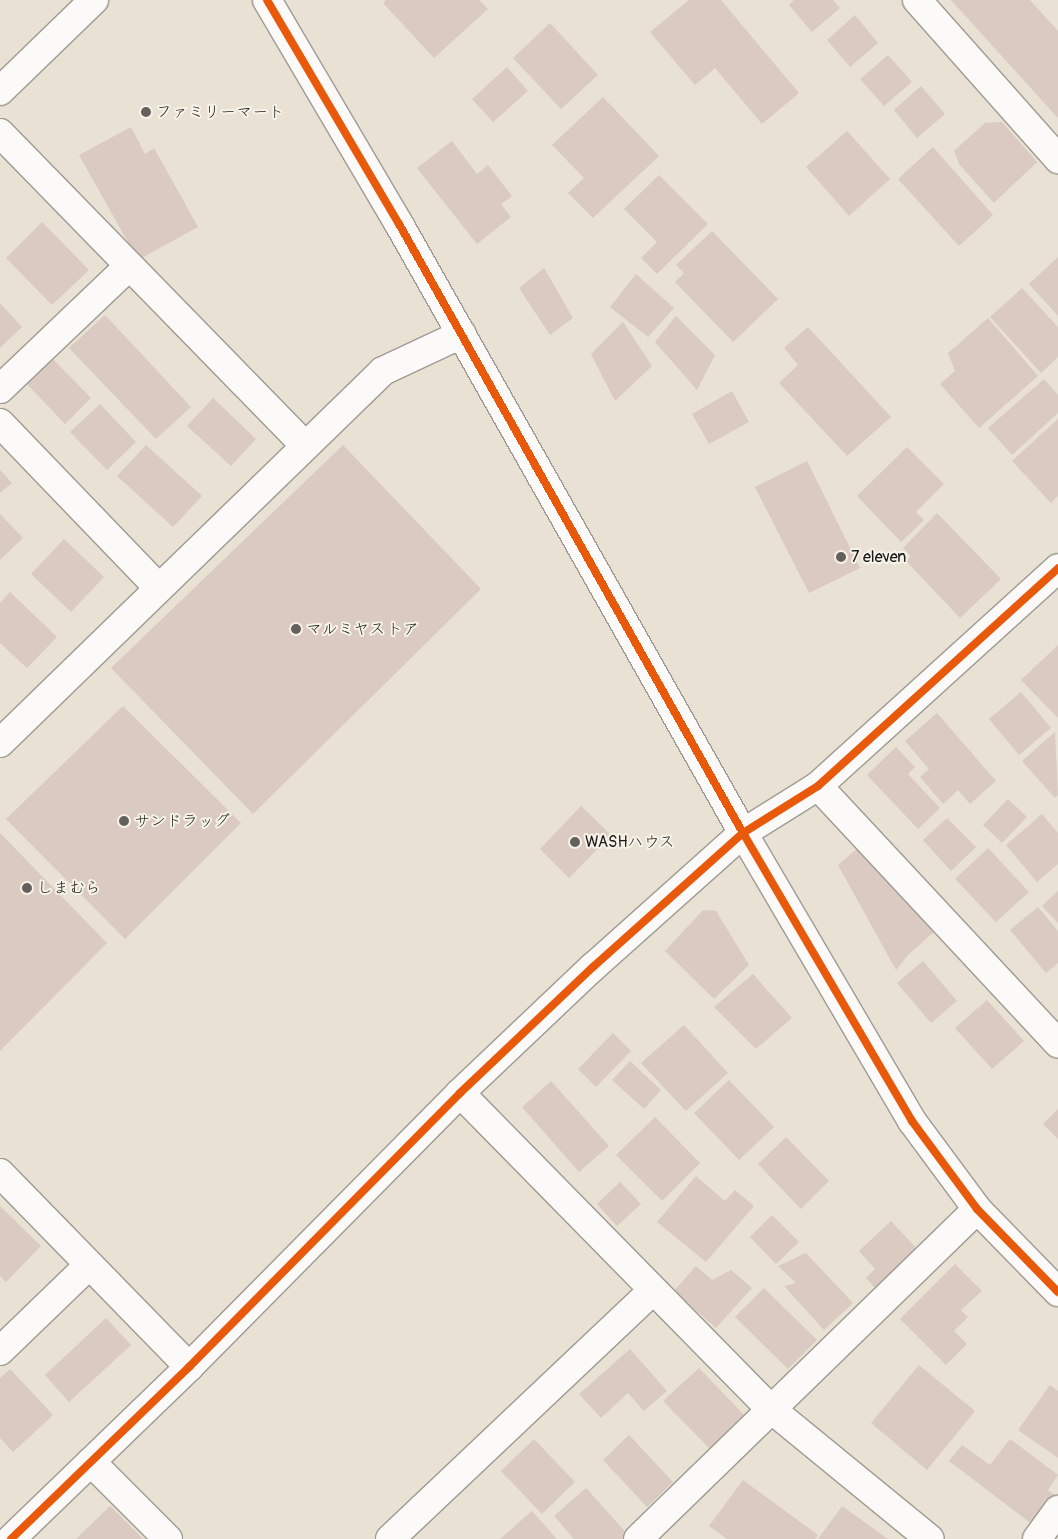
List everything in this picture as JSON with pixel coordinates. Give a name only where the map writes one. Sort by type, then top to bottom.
[{"type":"street","points":[[0,91],[94,0]]},
{"type":"street","points":[[267,0],[462,334],[743,833],[912,1121],[977,1209],[1058,1292]]},
{"type":"street","points":[[918,0],[1058,159]]},
{"type":"street","points":[[0,133],[305,446]]},
{"type":"street","points":[[0,389],[129,266]]},
{"type":"street","points":[[5,727],[159,588],[383,371],[462,334]]},
{"type":"street","points":[[0,423],[159,588]]},
{"type":"street","points":[[11,1539],[189,1367],[460,1093],[593,967],[743,833],[818,786],[1058,568]]},
{"type":"street","points":[[818,786],[1056,1036]]},
{"type":"street","points":[[460,1093],[771,1409],[930,1539]]},
{"type":"street","points":[[0,1173],[189,1367]]},
{"type":"street","points":[[638,1539],[977,1209]]},
{"type":"street","points":[[0,1351],[89,1265]]},
{"type":"street","points":[[390,1539],[653,1290]]},
{"type":"street","points":[[91,1462],[168,1539]]},
{"type":"street","points":[[1037,1539],[1058,1510]]},
{"type":"building","points":[[386,0],[479,0],[488,9],[434,58],[383,3]]},
{"type":"building","points":[[689,0],[721,0],[799,93],[762,124],[715,68],[695,85],[650,32]]},
{"type":"building","points":[[794,0],[833,0],[840,8],[812,32],[789,5]]},
{"type":"building","points":[[951,0],[1030,0],[1058,31],[1058,118]]},
{"type":"building","points":[[855,15],[878,43],[850,67],[827,40]]},
{"type":"building","points":[[550,23],[598,75],[561,109],[513,58]]},
{"type":"building","points":[[888,55],[912,82],[884,106],[860,79]]},
{"type":"building","points":[[507,67],[528,91],[493,122],[472,99]]},
{"type":"building","points":[[921,86],[945,114],[917,138],[894,110]]},
{"type":"building","points":[[603,97],[659,156],[593,218],[568,193],[584,178],[552,145]]},
{"type":"building","points":[[1002,122],[1037,162],[994,203],[959,164],[954,151],[985,123]]},
{"type":"building","points":[[131,127],[145,154],[154,148],[198,227],[138,260],[79,155]]},
{"type":"building","points":[[847,131],[890,179],[849,216],[806,167]]},
{"type":"building","points":[[452,141],[477,174],[488,165],[512,196],[501,204],[511,217],[477,244],[417,168]]},
{"type":"building","points":[[933,147],[993,215],[959,246],[898,179]]},
{"type":"building","points":[[659,175],[708,224],[657,274],[641,258],[657,242],[624,209]]},
{"type":"building","points":[[42,222],[89,270],[52,305],[6,258]]},
{"type":"building","points":[[712,231],[778,299],[733,342],[675,282],[684,273],[676,265]]},
{"type":"building","points":[[1058,257],[1058,316],[1029,284]]},
{"type":"building","points":[[544,268],[573,318],[550,335],[519,288]]},
{"type":"building","points":[[636,274],[674,308],[648,337],[610,307]]},
{"type":"building","points":[[1022,288],[1058,327],[1058,357],[1041,373],[990,317]]},
{"type":"building","points":[[0,303],[22,327],[0,348]]},
{"type":"building","points":[[105,315],[191,407],[156,439],[69,348]]},
{"type":"building","points":[[676,316],[715,355],[697,390],[655,342]]},
{"type":"building","points":[[988,318],[1038,376],[979,428],[940,384],[955,371],[948,353]]},
{"type":"building","points":[[623,322],[652,366],[615,401],[591,354]]},
{"type":"building","points":[[808,327],[891,417],[847,456],[779,383],[798,365],[784,348]]},
{"type":"building","points":[[51,357],[91,398],[65,424],[25,382]]},
{"type":"building","points":[[1044,379],[1058,395],[1058,413],[1012,455],[988,428]]},
{"type":"building","points":[[732,391],[749,422],[709,444],[692,414]]},
{"type":"building","points":[[213,398],[256,439],[231,466],[187,426]]},
{"type":"building","points":[[100,404],[136,442],[107,470],[70,432]]},
{"type":"building","points":[[1058,419],[1058,496],[1051,503],[1012,461]]},
{"type":"building","points":[[146,445],[202,496],[173,527],[117,476]]},
{"type":"building","name":"マルミヤストア","points":[[343,445],[481,589],[253,814],[111,668]]},
{"type":"building","points":[[907,447],[944,484],[916,512],[924,520],[901,542],[857,496]]},
{"type":"building","points":[[807,461],[860,568],[809,593],[755,487]]},
{"type":"building","points":[[0,470],[12,483],[0,493]]},
{"type":"building","points":[[937,513],[1001,579],[960,618],[906,561],[911,556],[903,548]]},
{"type":"building","points":[[0,514],[23,538],[0,560]]},
{"type":"building","points":[[64,539],[104,577],[71,612],[31,574]]},
{"type":"building","points":[[10,592],[57,637],[27,668],[0,643],[0,603]]},
{"type":"building","points":[[1058,645],[1058,718],[1021,680]]},
{"type":"building","points":[[1021,692],[1051,728],[1019,755],[989,719]]},
{"type":"building","name":"サンドラッグ","points":[[123,706],[241,823],[125,939],[6,819]]},
{"type":"building","points":[[937,713],[996,781],[970,804],[958,790],[943,804],[920,777],[929,769],[905,741]]},
{"type":"building","points":[[1055,732],[1058,795],[1055,798],[1022,761]]},
{"type":"building","points":[[896,747],[915,767],[908,774],[940,808],[918,829],[867,775]]},
{"type":"building","points":[[1008,799],[1027,817],[1002,843],[983,825]]},
{"type":"building","name":"WASHハウス","points":[[581,806],[611,835],[569,878],[540,849]]},
{"type":"building","points":[[1042,814],[1058,833],[1058,864],[1037,882],[1006,845]]},
{"type":"building","points":[[947,818],[976,847],[951,871],[923,840]]},
{"type":"building","name":"しまむら","points":[[0,833],[107,943],[0,1051]]},
{"type":"building","points":[[859,847],[936,930],[908,955],[896,970],[838,865]]},
{"type":"building","points":[[988,848],[1029,892],[996,922],[955,879]]},
{"type":"building","points":[[1058,891],[1058,923],[1042,906]]},
{"type":"building","points":[[1038,907],[1058,931],[1058,963],[1046,973],[1010,930]]},
{"type":"building","points":[[703,910],[716,911],[749,965],[714,999],[665,951]]},
{"type":"building","points":[[923,961],[957,1001],[931,1023],[897,983]]},
{"type":"building","points":[[753,974],[792,1018],[756,1049],[714,1007]]},
{"type":"building","points":[[987,1000],[1024,1041],[992,1069],[955,1028]]},
{"type":"building","points":[[684,1025],[728,1073],[686,1111],[641,1063]]},
{"type":"building","points":[[613,1033],[631,1051],[596,1087],[578,1069]]},
{"type":"building","points":[[630,1061],[661,1090],[644,1109],[612,1080]]},
{"type":"building","points":[[729,1080],[774,1127],[739,1160],[694,1113]]},
{"type":"building","points":[[551,1081],[609,1146],[579,1172],[522,1107]]},
{"type":"building","points":[[1058,1109],[1058,1139],[1043,1124]]},
{"type":"building","points":[[655,1117],[700,1163],[662,1201],[616,1155]]},
{"type":"building","points":[[786,1137],[829,1181],[801,1209],[758,1164]]},
{"type":"building","points":[[696,1176],[725,1201],[735,1190],[754,1206],[706,1262],[657,1222]]},
{"type":"building","points":[[620,1182],[641,1204],[617,1226],[597,1204]]},
{"type":"building","points":[[0,1206],[41,1246],[6,1282],[0,1276]]},
{"type":"building","points":[[772,1215],[799,1242],[776,1264],[750,1237]]},
{"type":"building","points":[[891,1221],[917,1249],[875,1288],[866,1278],[875,1269],[859,1251]]},
{"type":"building","points":[[806,1253],[853,1303],[824,1330],[784,1286],[796,1283],[778,1266]]},
{"type":"building","points":[[955,1264],[982,1291],[961,1310],[968,1317],[954,1331],[967,1344],[946,1365],[900,1319]]},
{"type":"building","points":[[696,1266],[712,1280],[731,1270],[752,1288],[716,1328],[674,1291]]},
{"type":"building","points":[[764,1288],[817,1340],[788,1369],[735,1317]]},
{"type":"building","points":[[106,1318],[131,1345],[69,1402],[45,1375]]},
{"type":"building","points":[[630,1349],[667,1391],[644,1411],[628,1393],[601,1418],[579,1394]]},
{"type":"building","points":[[919,1365],[975,1411],[927,1470],[871,1423]]},
{"type":"building","points":[[699,1368],[746,1417],[711,1450],[663,1401]]},
{"type":"building","points":[[10,1369],[53,1415],[13,1452],[0,1438],[0,1378]]},
{"type":"building","points":[[1050,1385],[1058,1391],[1058,1458],[1018,1430]]},
{"type":"building","points":[[629,1435],[673,1482],[647,1507],[603,1460]]},
{"type":"building","points":[[534,1439],[575,1482],[542,1514],[501,1471]]},
{"type":"building","points":[[1010,1439],[1058,1475],[1048,1490],[1058,1498],[1037,1528],[949,1461],[962,1445],[990,1465]]},
{"type":"building","points":[[743,1480],[818,1535],[815,1539],[727,1539],[709,1526]]},
{"type":"building","points":[[586,1488],[630,1539],[574,1539],[554,1516]]},
{"type":"building","points":[[110,1506],[143,1539],[76,1539]]},
{"type":"building","points":[[842,1506],[888,1539],[818,1539]]},
{"type":"building","points":[[532,1511],[557,1539],[500,1539]]},
{"type":"cycle path","points":[[267,0],[399,224],[743,833],[912,1121],[977,1209],[1058,1292]]},
{"type":"cycle path","points":[[11,1539],[189,1367],[460,1093],[593,967],[743,833],[818,786],[1058,568]]},
{"type":"place","name":"ファミリーマート","points":[[146,112]]},
{"type":"place","name":"7 eleven","points":[[841,557]]},
{"type":"place","name":"マルミヤストア","points":[[296,629]]},
{"type":"place","name":"サンドラッグ","points":[[124,821]]},
{"type":"place","name":"WASHハウス","points":[[575,842]]},
{"type":"place","name":"しまむら","points":[[27,888]]}]
